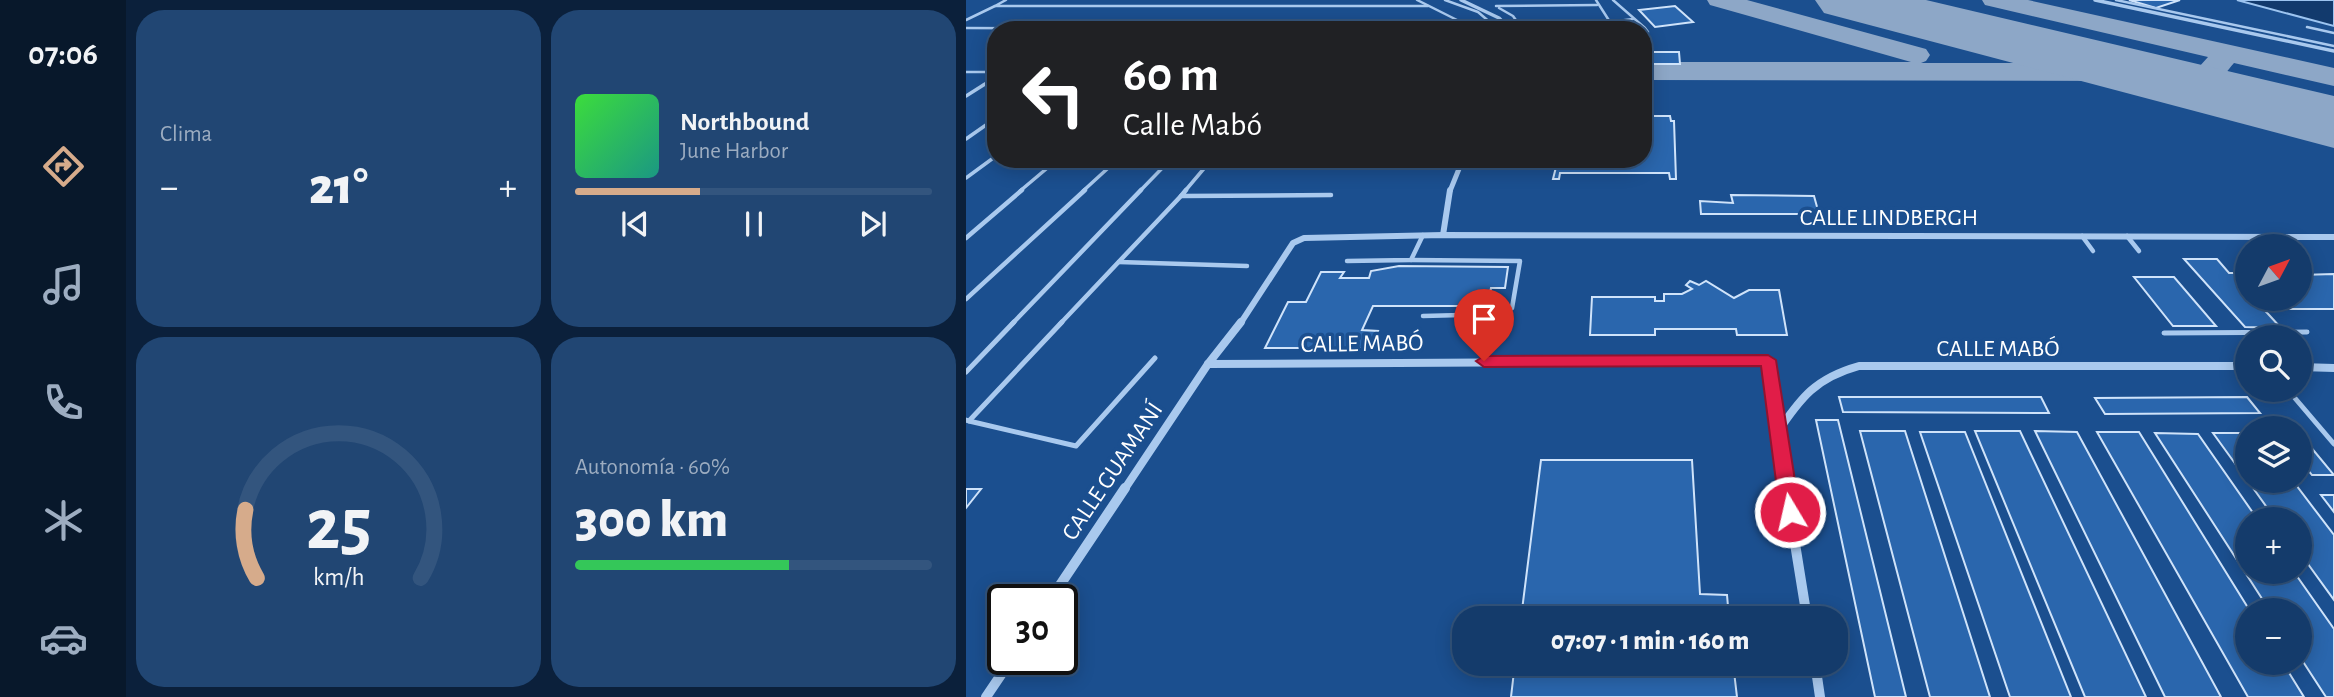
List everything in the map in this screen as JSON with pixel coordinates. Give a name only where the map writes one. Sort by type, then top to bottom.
[{"type":"street","points":[[1461,0],[1502,21]]},
{"type":"street","points":[[2095,0],[2334,48]]},
{"type":"street","points":[[1443,235],[1449,193],[1459,168]]},
{"type":"street","name":"CALLE LINDBERGH","points":[[1423,235],[2334,237]]},
{"type":"street","name":"CALLE GUAMANÍ","points":[[1061,584],[1208,364],[1235,332],[1293,243],[1315,236],[1423,235]]},
{"type":"street","name":"CALLE MABÓ","points":[[1208,364],[1768,360],[1777,433]]},
{"type":"street","name":"CALLE MABÓ","points":[[1777,433],[1800,399],[1822,378],[1859,366],[2235,366]]},
{"type":"street","points":[[2312,367],[2334,368]]},
{"type":"street","points":[[1777,433],[1805,606]]},
{"type":"street","points":[[986,697],[1001,675]]},
{"type":"street","points":[[1817,676],[1820,697]]},
{"type":"lane","points":[[966,20],[1006,0]]},
{"type":"lane","points":[[1417,0],[1459,21]]},
{"type":"lane","points":[[1445,0],[1478,12],[1488,21]]},
{"type":"lane","points":[[1596,0],[1609,21]]},
{"type":"lane","points":[[1613,0],[1637,21]]},
{"type":"lane","points":[[2116,0],[2334,48]]},
{"type":"lane","points":[[1517,21],[1496,6],[1597,5]]},
{"type":"lane","points":[[995,6],[1428,6]]},
{"type":"lane","points":[[1618,21],[1633,19]]},
{"type":"lane","points":[[966,27],[987,27]]},
{"type":"lane","points":[[2307,27],[2334,33]]},
{"type":"lane","points":[[966,72],[987,73]]},
{"type":"lane","points":[[966,96],[987,81]]},
{"type":"lane","points":[[966,138],[987,124]]},
{"type":"lane","points":[[966,178],[987,163]]},
{"type":"lane","points":[[966,239],[1048,168]]},
{"type":"lane","points":[[966,299],[1108,168]]},
{"type":"lane","points":[[966,372],[1162,168]]},
{"type":"lane","points":[[967,420],[1181,196],[1204,168]]},
{"type":"lane","points":[[1181,196],[1331,195]]},
{"type":"lane","points":[[1411,260],[1423,235]]},
{"type":"lane","points":[[2082,236],[2094,251]]},
{"type":"lane","points":[[2127,236],[2139,251]]},
{"type":"lane","points":[[1119,261],[1247,266]]},
{"type":"lane","points":[[1347,261],[1520,261],[1512,308],[1501,314],[1423,316]]},
{"type":"lane","points":[[2164,334],[2235,333]]},
{"type":"lane","points":[[967,420],[1076,446],[1155,358]]},
{"type":"lane","points":[[2298,402],[2334,444]]},
{"type":"water","points":[[2237,0],[2334,0],[2334,26]]},
{"type":"building","points":[[2129,0],[2180,0],[2156,8]]},
{"type":"building","points":[[1675,6],[1693,22],[1655,27],[1639,10]]},
{"type":"building","points":[[1652,52],[1679,52],[1680,64],[1652,64]]},
{"type":"building","points":[[1652,116],[1670,116],[1671,121],[1674,121],[1676,179],[1670,179],[1669,173],[1560,173],[1559,179],[1553,179],[1556,168],[1652,168]]},
{"type":"building","points":[[1731,195],[1814,196],[1819,214],[1701,214],[1700,201],[1733,203]]},
{"type":"building","points":[[2184,259],[2217,259],[2229,273],[2235,273],[2235,312],[2266,312],[2278,325],[2243,325]]},
{"type":"building","points":[[1399,266],[1508,267],[1505,288],[1491,288],[1487,306],[1373,306],[1362,330],[1378,331],[1372,348],[1265,348],[1288,302],[1306,302],[1321,272],[1344,272],[1340,278],[1369,278],[1371,271]]},
{"type":"building","points":[[2334,274],[2334,309],[2312,309],[2312,275]]},
{"type":"building","points":[[2134,277],[2174,277],[2216,326],[2173,326]]},
{"type":"building","points":[[1690,281],[1699,285],[1706,281],[1734,298],[1749,290],[1779,290],[1787,335],[1737,335],[1736,329],[1655,329],[1655,335],[1590,335],[1592,297],[1655,297],[1655,301],[1664,301],[1664,294],[1682,294],[1692,289],[1686,285]]},
{"type":"building","points":[[1839,397],[2041,397],[2049,413],[1843,412]]},
{"type":"building","points":[[2235,397],[2235,402],[2251,402],[2260,413],[2105,414],[2095,398]]},
{"type":"building","points":[[1816,420],[1838,420],[1906,697],[1875,697]]},
{"type":"building","points":[[1860,431],[1905,431],[1990,697],[1930,697]]},
{"type":"building","points":[[1975,431],[2020,431],[2146,697],[2085,697]]},
{"type":"building","points":[[2035,431],[2077,432],[2221,697],[2165,697]]},
{"type":"building","points":[[1920,432],[1965,432],[2071,697],[2010,697]]},
{"type":"building","points":[[2097,432],[2139,432],[2242,598],[2235,598],[2235,674]]},
{"type":"building","points":[[2155,433],[2198,434],[2235,487],[2235,493],[2239,493],[2249,507],[2235,507],[2235,557]]},
{"type":"building","points":[[2213,433],[2235,433],[2235,463]]},
{"type":"building","points":[[2312,448],[2334,475],[2312,475]]},
{"type":"building","points":[[1541,460],[1692,460],[1700,594],[1727,595],[1728,606],[1523,606]]},
{"type":"building","points":[[966,489],[981,489],[966,508]]},
{"type":"building","points":[[2257,493],[2302,493],[2334,535],[2334,600],[2312,570],[2312,507],[2267,507]]},
{"type":"building","points":[[2321,495],[2334,495],[2334,512]]},
{"type":"building","points":[[2253,584],[2302,584],[2334,629],[2334,697],[2326,697],[2312,675],[2312,598],[2262,598]]},
{"type":"building","points":[[2235,675],[2290,675],[2304,697],[2248,697]]},
{"type":"building","points":[[1513,676],[1735,676],[1737,697],[1511,697]]},
{"type":"taxiway","points":[[1719,0],[1916,55]]},
{"type":"taxiway","points":[[1994,0],[2334,77]]},
{"type":"taxiway","points":[[2196,88],[2227,53]]},
{"type":"taxiway","points":[[1652,71],[2132,72]]},
{"type":"runway","points":[[1846,0],[2334,122]]},
{"type":"route","points":[[1484,361],[1768,360],[1790,512]]}]
